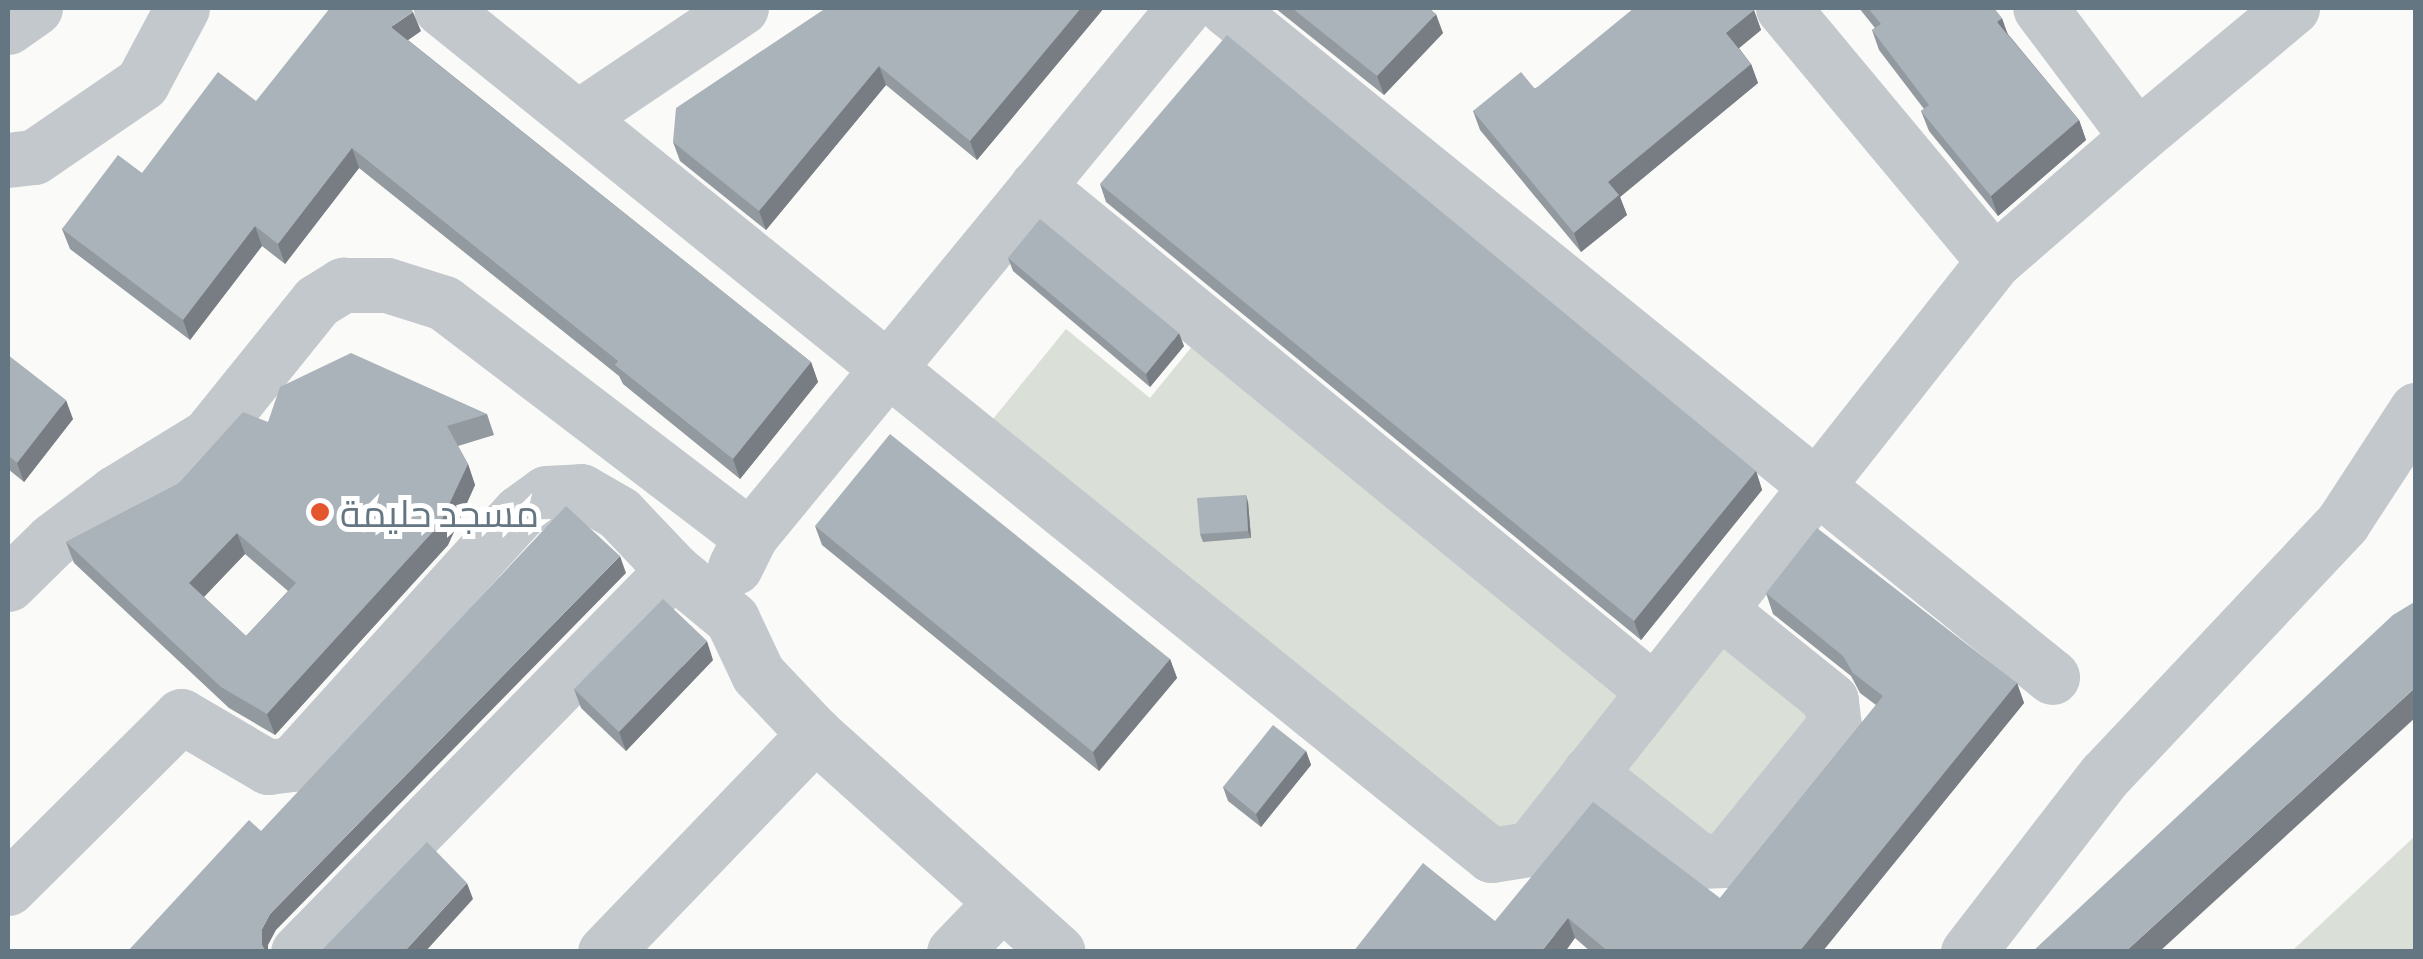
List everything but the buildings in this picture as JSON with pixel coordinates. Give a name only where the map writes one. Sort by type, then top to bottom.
[{"type":"street","points":[[8,27],[34,8]]},
{"type":"street","points":[[8,160],[34,157],[142,84],[182,8]]},
{"type":"street","points":[[441,8],[580,116],[1491,856],[1530,849],[1994,261],[2292,8]]},
{"type":"street","points":[[580,116],[741,8]]},
{"type":"street","points":[[1058,952],[816,734],[758,674],[732,619],[731,574],[750,536],[1184,8]]},
{"type":"street","points":[[1226,8],[2052,677]]},
{"type":"street","points":[[1783,8],[1994,261]]},
{"type":"street","points":[[2040,8],[2137,137]]},
{"type":"street","points":[[1037,186],[1654,691]]},
{"type":"street","points":[[8,584],[53,540],[115,493],[208,436],[317,302],[343,286],[387,285],[444,303],[750,536]]},
{"type":"street","points":[[1968,952],[2105,775],[2342,522],[2416,410]]},
{"type":"street","points":[[8,888],[182,716],[268,767],[292,764],[520,512],[546,493],[582,491],[619,512],[673,570],[732,619]]},
{"type":"street","points":[[298,952],[673,570]]},
{"type":"street","points":[[1589,774],[1700,862],[1725,860],[1834,726],[1831,700],[1719,610]]},
{"type":"street","points":[[605,952],[816,734]]},
{"type":"street","points":[[954,952],[1002,902]]},
{"type":"shaded area","points":[[1066,329],[1150,398],[1198,339],[1632,692],[1511,841],[993,419]]},
{"type":"shaded area","points":[[1724,638],[1817,713],[1711,847],[1617,773]]},
{"type":"shaded area","points":[[2415,836],[2415,951],[2292,951]]},
{"type":"place","name":"مسجد حليمة","points":[[320,512]]}]
